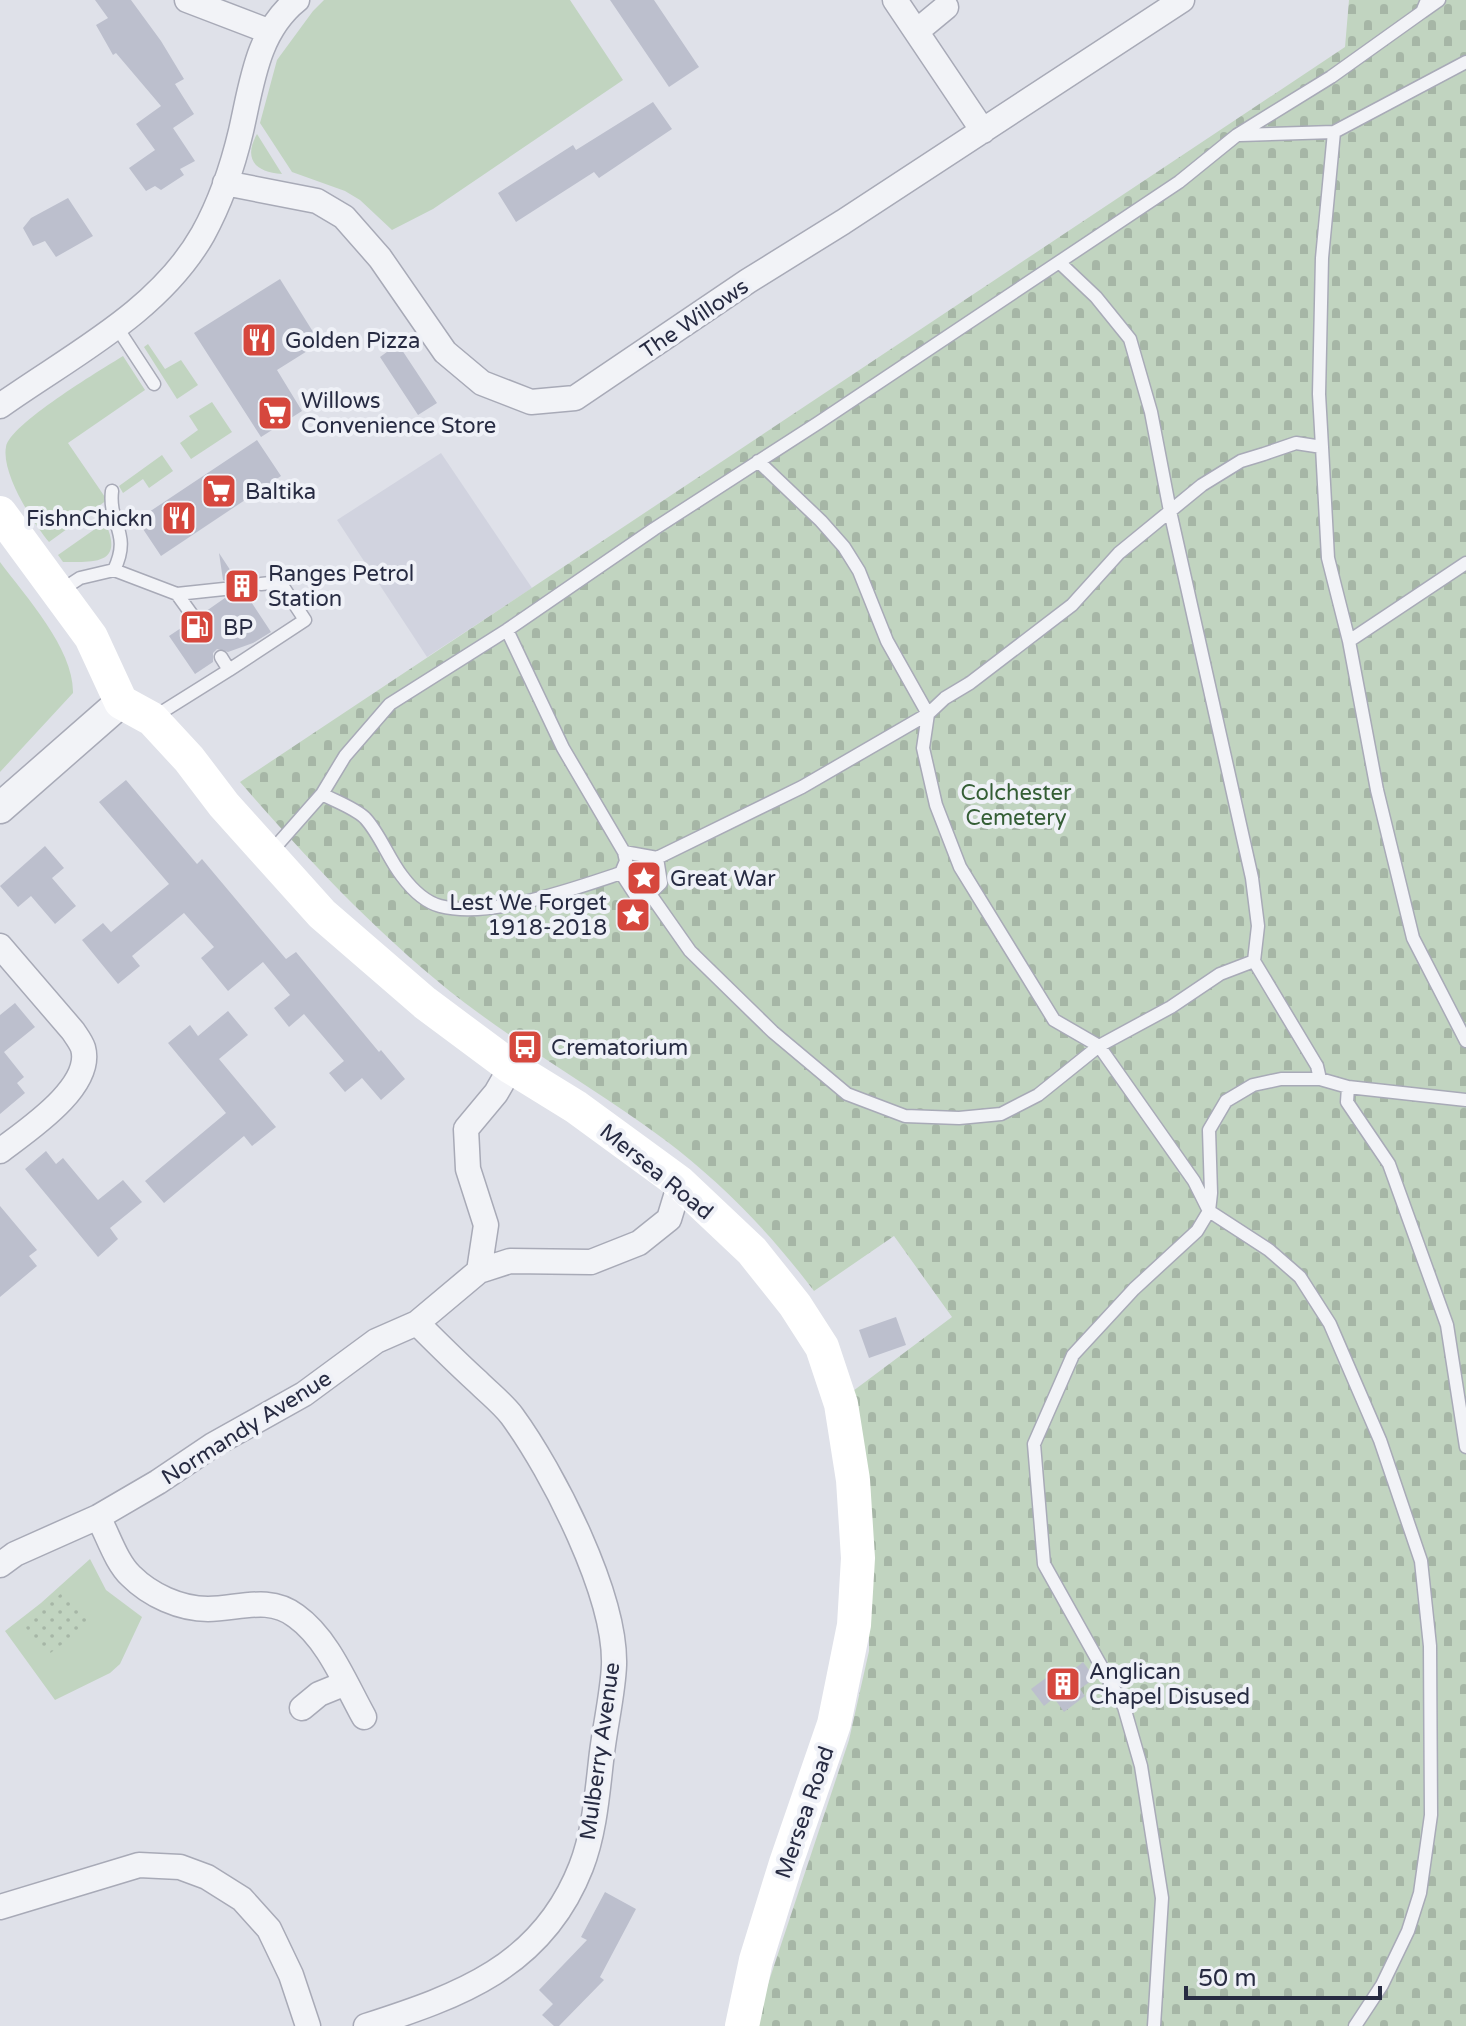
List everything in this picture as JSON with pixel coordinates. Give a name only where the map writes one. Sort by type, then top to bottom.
[{"type":"main road","points":[[0,513],[91,637],[121,702]]},
{"type":"main road","name":"Mersea Road","points":[[121,702],[152,719],[322,914],[395,979],[511,1067],[576,1107],[680,1183],[752,1251],[795,1305],[822,1347],[841,1404],[853,1480],[858,1558],[854,1625],[834,1724],[756,1960],[742,2026]]},
{"type":"street","points":[[187,0],[268,31]]},
{"type":"street","points":[[0,406],[116,326],[165,285],[202,235],[225,183],[241,132],[248,90],[268,31],[297,0]]},
{"type":"street","points":[[895,0],[983,131]]},
{"type":"street","name":"The Willows","points":[[225,183],[317,201],[344,217],[380,258],[445,352],[482,383],[531,402],[575,398],[748,281],[1182,0]]},
{"type":"street","points":[[917,31],[946,7]]},
{"type":"street","points":[[0,808],[121,702]]},
{"type":"street","points":[[0,946],[73,1031],[83,1046],[84,1057],[72,1088],[60,1102],[0,1151]]},
{"type":"street","points":[[479,1271],[486,1225],[468,1169],[466,1129],[496,1093],[511,1067]]},
{"type":"street","name":"Normandy Avenue","points":[[0,1565],[15,1554],[98,1517],[213,1445],[304,1394],[376,1341],[417,1323],[479,1271],[510,1261],[591,1262],[639,1243],[669,1219],[680,1183]]},
{"type":"street","name":"Mulberry Avenue","points":[[366,2026],[418,2009],[480,1982],[519,1956],[552,1921],[581,1867],[592,1825],[614,1665],[609,1618],[600,1586],[547,1471],[511,1414],[417,1323]]},
{"type":"street","points":[[98,1517],[129,1574],[163,1598],[188,1607],[209,1609],[262,1603],[295,1614],[321,1641],[364,1717]]},
{"type":"street","points":[[302,1708],[319,1694],[346,1683]]},
{"type":"street","points":[[0,1907],[139,1865],[180,1867],[207,1877],[242,1899],[269,1929],[291,1975],[308,2026]]},
{"type":"lane","points":[[270,853],[322,794],[345,756],[390,704],[507,630],[1179,182],[1237,135],[1331,77],[1425,6],[1439,0]]},
{"type":"lane","points":[[1237,135],[1334,132],[1466,62]]},
{"type":"lane","points":[[1334,132],[1322,258],[1319,394],[1328,558],[1349,641],[1371,765],[1413,938],[1466,1041]]},
{"type":"lane","points":[[1059,262],[1096,297],[1130,339],[1151,412],[1170,511],[1252,878],[1258,926],[1254,961],[1317,1066],[1320,1079]]},
{"type":"lane","points":[[116,326],[154,384]]},
{"type":"lane","points":[[624,852],[657,858],[802,787],[928,714],[945,698],[970,683],[1072,605],[1119,553],[1202,485],[1241,461],[1296,443],[1322,447]]},
{"type":"lane","points":[[758,461],[821,521],[844,547],[859,571],[887,641],[928,714],[923,748],[936,805],[960,867],[1054,1020],[1099,1046],[1194,1181],[1209,1211],[1269,1250],[1300,1277],[1330,1324],[1380,1440],[1421,1561],[1430,1646],[1431,1815],[1420,1893],[1408,1931],[1382,1985],[1355,2026]]},
{"type":"lane","points":[[112,491],[110,505],[121,532],[122,554],[114,570]]},
{"type":"lane","points":[[1349,641],[1466,563]]},
{"type":"lane","points":[[58,593],[80,578],[114,570],[177,594],[224,589]]},
{"type":"lane","points":[[152,719],[305,620],[280,582],[261,584]]},
{"type":"lane","points":[[177,594],[195,619]]},
{"type":"lane","points":[[322,794],[365,817],[403,877],[420,896],[438,905],[462,909],[487,908],[621,873],[626,861],[624,852],[563,748],[507,630]]},
{"type":"lane","points":[[221,657],[229,670]]},
{"type":"lane","points":[[621,873],[636,896],[650,894],[661,883],[657,858]]},
{"type":"lane","points":[[650,894],[690,951],[773,1032],[847,1094],[905,1116],[959,1118],[1001,1114],[1038,1095],[1099,1046],[1171,1007],[1220,974],[1254,961]]},
{"type":"lane","points":[[1154,2026],[1162,1898],[1141,1766],[1124,1707],[1044,1564],[1034,1444],[1073,1355],[1134,1289],[1197,1231],[1209,1211],[1209,1130],[1226,1101],[1253,1085],[1281,1079],[1320,1079],[1348,1087],[1466,1100]]},
{"type":"lane","points":[[1348,1087],[1347,1102],[1389,1164],[1447,1325],[1466,1447]]},
{"type":"shaded area","points":[[441,453],[532,588],[427,657],[337,520]]},
{"type":"green space","points":[[324,0],[570,0],[623,80],[433,209],[392,230],[360,200],[345,191],[292,172],[260,123],[277,60]]},
{"type":"green space","name":"Colchester Cemetery","points":[[1349,0],[1466,0],[1466,2026],[759,2026],[762,2002],[849,1740],[869,1651],[869,1561],[853,1391],[952,1317],[894,1236],[814,1291],[745,1210],[686,1156],[465,1003],[405,953],[320,870],[240,782],[1345,47]]},
{"type":"green space","points":[[257,134],[282,174],[265,170],[254,163],[251,151]]},
{"type":"green space","points":[[148,344],[165,369],[181,360],[198,385],[177,399],[144,347]]},
{"type":"green space","points":[[123,356],[145,390],[68,443],[107,500],[49,542],[13,483],[8,470],[6,447],[11,437],[38,412]]},
{"type":"green space","points":[[212,402],[232,432],[191,459],[180,443],[198,430],[189,416]]},
{"type":"green space","points":[[162,455],[173,471],[149,488],[143,479],[123,493],[119,486]]},
{"type":"green space","points":[[105,522],[110,536],[109,554],[95,561],[63,562],[58,555]]},
{"type":"green space","points":[[0,562],[57,641],[66,659],[73,693],[0,772]]},
{"type":"green space","points":[[90,1559],[106,1590],[142,1617],[120,1664],[110,1673],[55,1700],[5,1631]]},
{"type":"green space","points":[[65,1590],[90,1618],[76,1634],[45,1657],[24,1625]]},
{"type":"building","points":[[95,0],[131,0],[184,79],[175,84],[194,114],[173,128],[195,161],[180,169],[184,175],[161,190],[155,186],[146,191],[129,168],[155,150],[136,124],[161,106],[116,53],[113,55],[96,25],[108,18]]},
{"type":"building","points":[[610,0],[654,0],[699,67],[669,87]]},
{"type":"building","points":[[653,102],[672,129],[599,178],[594,172],[516,222],[498,193],[573,145],[576,150]]},
{"type":"building","points":[[68,198],[93,236],[56,257],[45,241],[33,246],[23,228],[31,218]]},
{"type":"building","points":[[280,279],[320,343],[277,370],[302,411],[261,437],[194,333]]},
{"type":"building","points":[[398,344],[437,403],[418,415],[380,357]]},
{"type":"building","points":[[257,440],[281,476],[161,556],[137,520]]},
{"type":"building","name":"Ranges Petrol Station","points":[[219,553],[271,632],[228,652],[217,649],[213,653],[213,662],[195,674],[169,636],[187,624],[200,627],[202,614],[232,593],[232,584],[223,580]]},
{"type":"building","points":[[126,780],[197,864],[202,859],[286,959],[296,952],[405,1079],[381,1100],[362,1078],[345,1092],[329,1073],[344,1061],[304,1014],[289,1027],[274,1008],[290,995],[263,962],[228,991],[201,958],[214,947],[184,913],[132,956],[140,966],[118,984],[82,940],[103,923],[111,932],[169,884],[99,802]]},
{"type":"building","points":[[45,846],[64,868],[52,878],[76,906],[55,924],[31,896],[18,907],[0,886]]},
{"type":"building","points":[[15,1003],[35,1027],[4,1052],[24,1077],[17,1083],[25,1093],[0,1114],[0,1015]]},
{"type":"building","points":[[228,1011],[248,1035],[219,1059],[276,1127],[252,1146],[244,1136],[164,1203],[145,1181],[226,1113],[168,1043],[190,1025],[198,1036]]},
{"type":"building","points":[[46,1151],[56,1164],[63,1158],[98,1200],[123,1180],[142,1202],[110,1228],[118,1239],[98,1257],[25,1169]]},
{"type":"building","points":[[0,1206],[37,1250],[29,1256],[37,1266],[0,1297]]},
{"type":"building","points":[[896,1317],[906,1345],[869,1358],[859,1330]]},
{"type":"building","name":"Anglican Chapel Disused","points":[[1083,1662],[1095,1678],[1080,1689],[1085,1696],[1064,1712],[1054,1698],[1044,1706],[1031,1689],[1062,1666],[1068,1674]]},
{"type":"building","points":[[605,1892],[636,1909],[600,1977],[604,1980],[559,2026],[554,2026],[542,2015],[553,2004],[539,1990],[587,1940],[581,1937]]},
{"type":"place","name":"Golden Pizza","points":[[259,340]]},
{"type":"place","name":"Willows Convenience Store","points":[[275,413]]},
{"type":"place","name":"Baltika","points":[[219,491]]},
{"type":"place","name":"FishnChickn","points":[[179,518]]},
{"type":"place","name":"Ranges Petrol Station","points":[[242,586]]},
{"type":"place","name":"BP","points":[[197,627]]},
{"type":"place","name":"Great War","points":[[644,878]]},
{"type":"place","name":"Lest We Forget 1918-2018","points":[[633,915]]},
{"type":"place","name":"Crematorium","points":[[525,1047]]},
{"type":"place","name":"Anglican Chapel Disused","points":[[1063,1684]]}]
